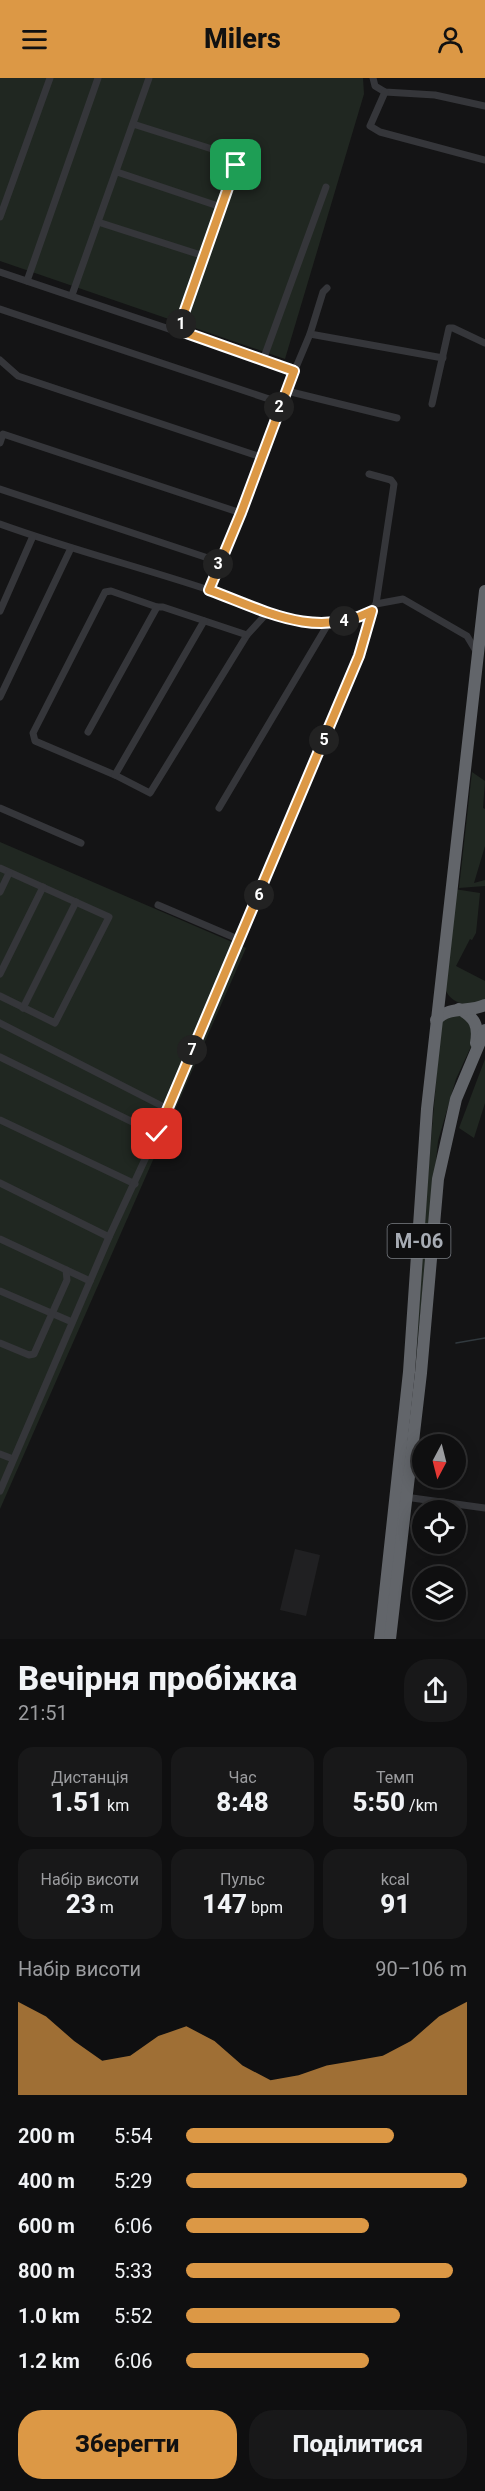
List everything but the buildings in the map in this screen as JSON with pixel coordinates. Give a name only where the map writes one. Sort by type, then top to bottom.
[{"type":"highway","name":"М-06","points":[[390,1639],[405,1497],[404,1463],[425,1130],[485,591]]},
{"type":"highway","points":[[436,1020],[448,1011],[472,1009],[485,1005]]},
{"type":"highway","points":[[459,1009],[472,1016],[477,1027],[474,1056]]},
{"type":"highway","name":"М-06","points":[[380,1639],[404,1463],[421,1373],[438,1179],[456,1098],[485,1030]]},
{"type":"street","points":[[0,218],[50,78]]},
{"type":"street","points":[[27,281],[98,78]]},
{"type":"street","points":[[72,295],[149,78]]},
{"type":"street","points":[[374,78],[375,86],[385,92],[435,95],[485,106]]},
{"type":"street","points":[[385,92],[370,126],[380,132],[485,160]]},
{"type":"street","points":[[133,124],[234,157],[236,165],[178,330]]},
{"type":"street","points":[[117,172],[221,207]]},
{"type":"street","points":[[263,360],[326,187]]},
{"type":"street","points":[[98,222],[204,256]]},
{"type":"street","points":[[0,272],[178,330],[294,371]]},
{"type":"street","points":[[209,590],[241,513],[280,403],[310,334],[323,292],[327,288]]},
{"type":"street","points":[[0,309],[280,403]]},
{"type":"street","points":[[432,404],[451,327],[485,343]]},
{"type":"street","points":[[310,334],[443,358]]},
{"type":"street","points":[[0,360],[18,376],[261,457]]},
{"type":"street","points":[[287,391],[397,417]]},
{"type":"street","points":[[0,443],[3,434],[241,513]]},
{"type":"street","points":[[0,1491],[109,1237],[157,1134],[166,1108],[240,940],[359,656],[374,608],[394,484],[391,480],[369,474]]},
{"type":"street","points":[[0,489],[219,562]]},
{"type":"street","points":[[0,524],[209,590],[294,621],[328,624],[359,617],[374,608],[403,599],[467,636],[474,644],[477,654]]},
{"type":"street","points":[[0,611],[33,536]]},
{"type":"street","points":[[0,697],[71,548]]},
{"type":"street","points":[[247,635],[111,591],[105,592],[100,597],[33,734],[35,741],[115,775],[150,793],[247,635],[268,612]]},
{"type":"street","points":[[88,732],[157,607]]},
{"type":"street","points":[[115,775],[204,621]]},
{"type":"street","points":[[219,808],[328,624]]},
{"type":"street","points":[[467,636],[481,626]]},
{"type":"street","points":[[0,808],[81,843]]},
{"type":"street","points":[[0,868],[109,917],[54,1023],[0,996]]},
{"type":"street","points":[[0,892],[9,873]]},
{"type":"street","points":[[0,974],[43,887]]},
{"type":"street","points":[[24,1008],[76,902]]},
{"type":"street","points":[[158,905],[240,940]]},
{"type":"street","points":[[0,1023],[166,1108]]},
{"type":"street","points":[[0,1057],[157,1134]]},
{"type":"street","points":[[0,1120],[135,1184]]},
{"type":"street","points":[[0,1183],[109,1237]]},
{"type":"street","points":[[0,1239],[90,1281]]},
{"type":"street","points":[[0,1343],[29,1355],[34,1354],[67,1280],[66,1270]]},
{"type":"street","points":[[0,1291],[72,1322]]},
{"type":"street","points":[[0,1454],[13,1460]]},
{"type":"street","points":[[405,1497],[485,1509]]},
{"type":"shaded area","points":[[0,78],[363,78],[364,94],[285,359],[0,261]]},
{"type":"shaded area","points":[[472,772],[485,781],[483,808],[485,809],[485,846],[474,883],[485,880],[485,886],[459,888]]},
{"type":"shaded area","points":[[0,842],[246,948],[0,1509]]},
{"type":"shaded area","points":[[454,889],[480,893],[476,933],[472,940],[470,939],[456,966],[485,981],[485,1002],[480,1004],[468,1005],[457,1002],[445,989]]},
{"type":"shaded area","points":[[452,1014],[469,1018],[474,1040],[456,1079],[438,1141],[391,1600],[441,1025],[443,1020]]},
{"type":"shaded area","points":[[485,1059],[485,1103],[474,1138],[459,1128]]},
{"type":"shaded area","points":[[295,1549],[320,1555],[306,1616],[280,1610]]},
{"type":"waterway","points":[[456,1343],[485,1338]]},
{"type":"route","points":[[157,1134],[166,1108],[240,940],[359,656],[372,611],[359,617],[328,624],[306,623],[281,617],[209,590],[241,513],[280,403],[294,371],[178,330],[236,165]]}]
